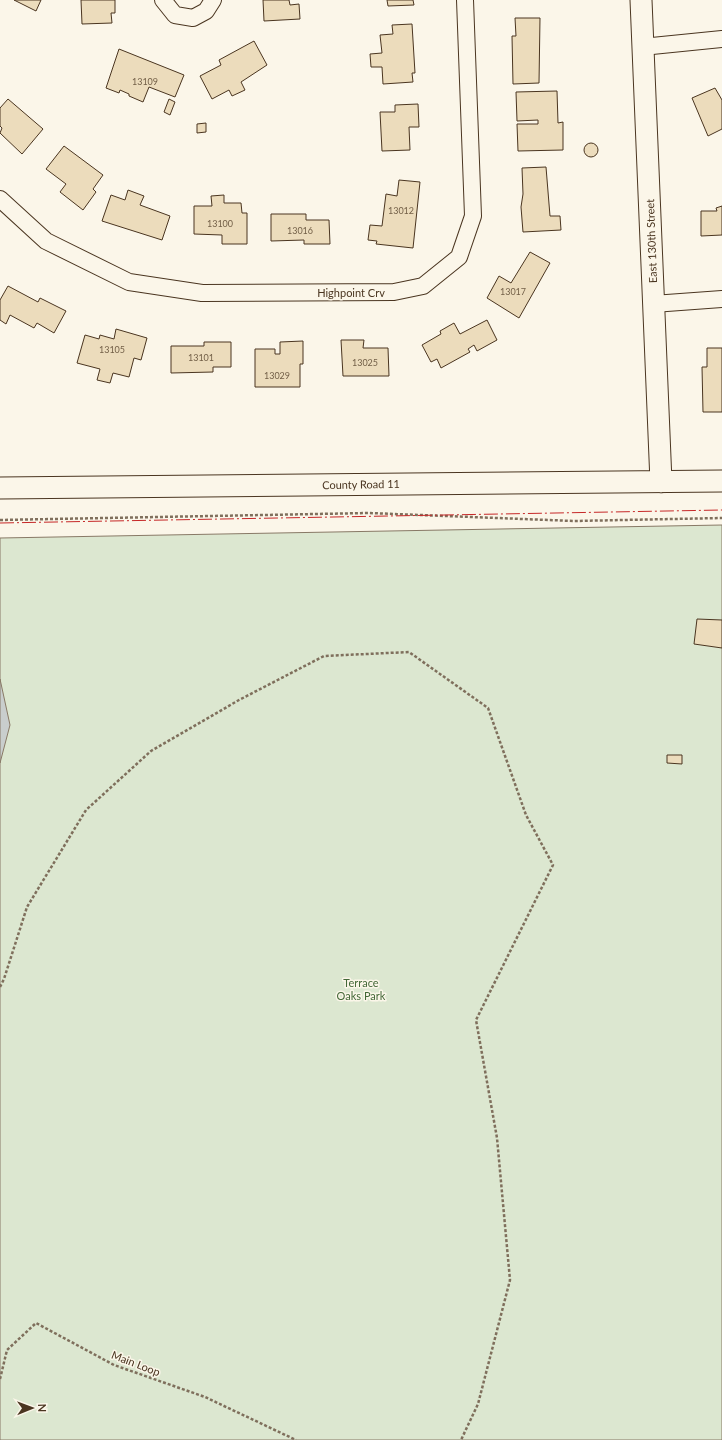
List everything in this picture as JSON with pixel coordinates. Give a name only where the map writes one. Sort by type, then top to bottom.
[{"type":"street","points":[[163,0],[175,15],[193,18],[206,11],[213,0]]},
{"type":"street","name":"Highpoint Crv","points":[[0,199],[46,241],[129,282],[202,294],[394,292],[423,286],[459,257],[473,216],[465,0]]},
{"type":"street","name":"East 130th Street","points":[[641,0],[661,482]]},
{"type":"street","points":[[642,47],[722,39]]},
{"type":"street","points":[[653,304],[722,299]]},
{"type":"street","name":"County Road 11","points":[[0,488],[722,481]]},
{"type":"path","points":[[0,520],[369,513],[574,521],[722,518]]},
{"type":"path","points":[[0,987],[4,979],[27,907],[86,810],[151,751],[239,700],[324,656],[410,652],[488,708],[526,814],[553,865],[476,1020],[497,1138],[510,1280],[478,1404],[462,1440]]},
{"type":"path","name":"Main Loop","points":[[0,1379],[7,1350],[36,1323],[114,1365],[205,1397],[296,1440]]},
{"type":"green space","name":"Terrace Oaks Park","points":[[722,525],[722,1440],[0,1440],[0,538]]},
{"type":"shaded area","points":[[0,679],[10,725],[0,763]]},
{"type":"building","points":[[14,0],[41,0],[36,11]]},
{"type":"building","points":[[81,0],[115,0],[115,13],[111,13],[112,23],[82,24]]},
{"type":"building","points":[[263,0],[289,0],[290,5],[299,4],[300,19],[264,21]]},
{"type":"building","points":[[387,0],[413,0],[414,5],[388,6]]},
{"type":"building","points":[[515,18],[540,18],[539,83],[513,84],[512,36],[516,36]]},
{"type":"building","points":[[412,24],[415,73],[412,73],[413,82],[383,84],[382,67],[371,67],[370,54],[382,53],[380,35],[393,34],[392,25]]},
{"type":"building","points":[[254,41],[267,65],[241,82],[245,90],[232,96],[229,90],[212,99],[200,76],[221,65],[219,60]]},
{"type":"building","points":[[119,49],[184,75],[175,97],[149,87],[143,102],[120,90],[119,93],[106,88]]},
{"type":"building","points":[[715,88],[722,100],[722,129],[708,136],[692,98]]},
{"type":"building","points":[[557,91],[558,123],[563,122],[563,150],[518,151],[517,124],[538,124],[538,120],[517,121],[516,92]]},
{"type":"building","points":[[8,99],[43,129],[22,154],[0,133],[2,128],[0,126],[0,108]]},
{"type":"building","points":[[169,99],[175,102],[170,115],[164,112]]},
{"type":"building","points":[[418,104],[419,127],[409,127],[410,150],[382,151],[380,112],[395,112],[395,105]]},
{"type":"building","points":[[206,123],[206,132],[197,133],[197,124]]},
{"type":"building","points":[[588,143],[594,143],[598,147],[598,153],[594,157],[588,157],[584,153],[584,147]]},
{"type":"building","points":[[64,146],[103,175],[93,189],[96,192],[83,210],[60,192],[66,184],[46,169]]},
{"type":"building","points":[[546,167],[550,216],[560,216],[561,230],[523,232],[521,207],[523,194],[522,168]]},
{"type":"building","points":[[399,180],[420,182],[413,248],[376,244],[377,241],[368,240],[370,225],[382,226],[386,194],[397,196]]},
{"type":"building","points":[[128,190],[144,196],[140,205],[170,216],[162,240],[102,221],[111,195],[125,200]]},
{"type":"building","points":[[224,195],[224,203],[241,203],[242,213],[247,213],[247,244],[222,244],[222,235],[194,234],[194,206],[212,206],[211,196]]},
{"type":"building","points":[[722,206],[722,235],[701,236],[701,211],[717,211],[716,208]]},
{"type":"building","points":[[271,214],[306,214],[306,220],[329,220],[330,244],[304,244],[304,240],[271,241]]},
{"type":"building","points":[[530,252],[550,263],[519,318],[487,298],[499,276],[511,283]]},
{"type":"building","points":[[8,286],[38,302],[40,298],[66,311],[54,333],[37,323],[34,328],[10,315],[6,324],[0,320],[0,300]]},
{"type":"building","points":[[487,320],[497,340],[477,351],[474,345],[468,349],[470,352],[441,368],[437,359],[431,362],[422,345],[441,334],[440,331],[454,323],[460,334]]},
{"type":"building","points":[[116,329],[147,338],[141,360],[134,358],[129,377],[113,373],[110,383],[97,380],[100,369],[77,363],[85,335],[99,339],[100,335],[114,339]]},
{"type":"building","points":[[341,340],[364,340],[363,348],[388,348],[389,376],[343,376]]},
{"type":"building","points":[[303,341],[303,364],[300,364],[300,387],[255,387],[255,349],[275,349],[275,354],[280,354],[280,342]]},
{"type":"building","points":[[204,342],[231,342],[231,367],[213,367],[213,372],[171,373],[171,346],[204,346]]},
{"type":"building","points":[[707,348],[722,348],[722,412],[703,412],[702,367],[707,367]]},
{"type":"building","points":[[697,619],[722,620],[722,648],[694,644]]},
{"type":"building","points":[[667,755],[682,755],[682,764],[667,763]]},
{"type":"power","points":[[0,523],[722,510]]}]
